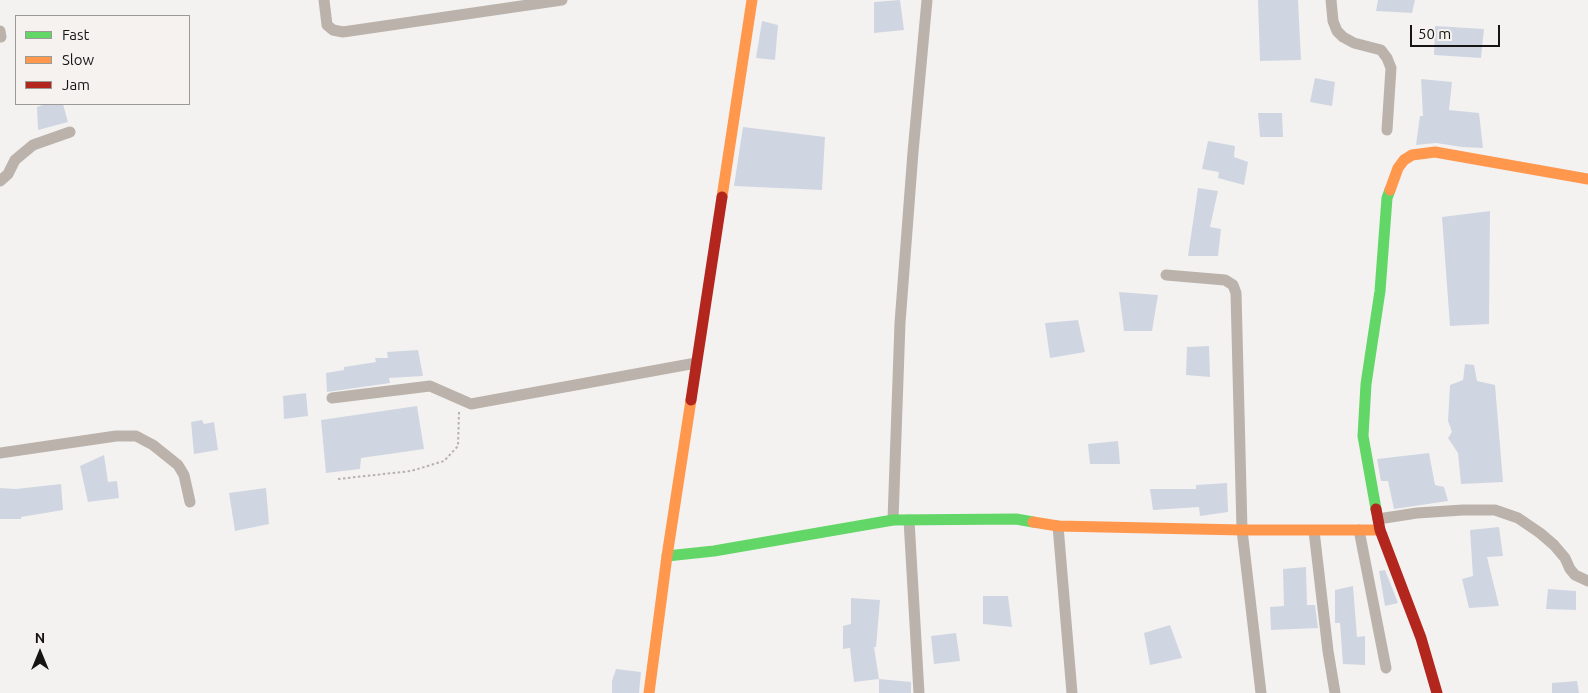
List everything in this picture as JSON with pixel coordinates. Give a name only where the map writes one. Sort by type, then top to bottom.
[{"type":"street","points":[[324,0],[327,25],[333,30],[343,32],[562,0]]},
{"type":"street","points":[[649,693],[667,556],[752,0]]},
{"type":"street","points":[[893,520],[900,323],[913,152],[928,0]]},
{"type":"street","points":[[1331,0],[1333,21],[1342,37],[1381,50],[1387,58],[1391,68],[1387,130]]},
{"type":"street","points":[[0,181],[8,174],[15,160],[33,145],[70,132]]},
{"type":"street","points":[[1437,693],[1421,638],[1380,530],[1363,436],[1364,406],[1380,291],[1387,198],[1398,168],[1404,160],[1412,155],[1435,152],[1588,180]]},
{"type":"street","points":[[1166,276],[1225,280],[1233,285],[1236,293],[1242,530],[1261,693]]},
{"type":"street","points":[[332,398],[430,386],[471,404],[696,363]]},
{"type":"street","points":[[0,454],[116,436],[136,436],[153,445],[178,465],[184,475],[190,502]]},
{"type":"street","points":[[1378,518],[1417,513],[1495,510],[1518,518],[1540,532],[1565,558],[1575,575],[1588,581]]},
{"type":"street","points":[[667,556],[714,552],[893,520],[1016,519],[1058,526],[1242,530],[1380,530]]},
{"type":"street","points":[[909,520],[919,693]]},
{"type":"street","points":[[1058,526],[1072,693]]},
{"type":"street","points":[[1314,530],[1328,651],[1335,693]]},
{"type":"street","points":[[1359,530],[1386,668]]},
{"type":"path","points":[[338,479],[411,471],[444,461],[458,446],[458,413],[471,404]]},
{"type":"building","points":[[900,0],[904,30],[874,33],[874,2]]},
{"type":"building","points":[[1258,0],[1298,0],[1301,60],[1260,61]]},
{"type":"building","points":[[1378,0],[1415,0],[1412,13],[1376,11]]},
{"type":"building","points":[[762,21],[778,25],[775,60],[756,58]]},
{"type":"building","points":[[1435,26],[1484,29],[1481,58],[1434,55]]},
{"type":"building","points":[[1315,78],[1335,82],[1332,106],[1310,102]]},
{"type":"building","points":[[1421,79],[1452,82],[1449,110],[1479,113],[1483,148],[1436,143],[1416,145],[1420,116],[1423,116]]},
{"type":"building","points":[[43,105],[63,105],[68,122],[38,130],[37,107]]},
{"type":"building","points":[[1258,113],[1282,113],[1283,137],[1260,137]]},
{"type":"building","points":[[743,127],[825,137],[822,190],[734,186]]},
{"type":"building","points":[[1208,141],[1235,146],[1234,157],[1248,162],[1244,185],[1218,178],[1219,172],[1202,169]]},
{"type":"building","points":[[1198,188],[1218,191],[1210,227],[1221,229],[1218,256],[1188,256]]},
{"type":"building","points":[[1490,211],[1489,324],[1450,326],[1442,217]]},
{"type":"building","points":[[1119,292],[1158,295],[1152,331],[1124,331]]},
{"type":"building","points":[[1078,320],[1085,352],[1050,358],[1045,323]]},
{"type":"building","points":[[1209,346],[1210,377],[1186,375],[1187,347]]},
{"type":"building","points":[[418,350],[423,376],[389,378],[390,383],[327,392],[326,373],[344,370],[344,367],[376,362],[375,358],[388,358],[387,352]]},
{"type":"building","points":[[1465,364],[1474,365],[1477,381],[1495,385],[1503,482],[1461,484],[1458,453],[1448,438],[1452,432],[1448,421],[1450,385],[1463,380]]},
{"type":"building","points":[[306,393],[308,416],[284,419],[283,396]]},
{"type":"building","points":[[417,406],[424,449],[361,458],[360,469],[326,473],[321,420]]},
{"type":"building","points":[[202,420],[204,424],[214,422],[218,450],[194,454],[191,422]]},
{"type":"building","points":[[1118,441],[1120,464],[1090,464],[1088,444]]},
{"type":"building","points":[[1429,453],[1435,485],[1444,487],[1448,501],[1394,509],[1388,481],[1381,481],[1377,459]]},
{"type":"building","points":[[104,455],[108,482],[117,481],[119,498],[88,502],[80,466]]},
{"type":"building","points":[[1227,483],[1228,512],[1200,516],[1199,507],[1153,510],[1150,489],[1196,489],[1196,485]]},
{"type":"building","points":[[61,484],[63,510],[21,517],[21,519],[0,519],[0,488],[16,489]]},
{"type":"building","points":[[266,488],[269,524],[235,531],[229,493]]},
{"type":"building","points":[[1499,527],[1503,556],[1487,557],[1499,606],[1469,608],[1462,579],[1473,576],[1470,530]]},
{"type":"building","points":[[1306,567],[1307,605],[1315,605],[1318,628],[1271,630],[1270,607],[1284,606],[1283,569]]},
{"type":"building","points":[[1385,570],[1398,603],[1385,606],[1379,571]]},
{"type":"building","points":[[1353,586],[1357,637],[1365,636],[1365,665],[1343,664],[1340,623],[1335,623],[1335,590]]},
{"type":"building","points":[[1548,589],[1576,591],[1576,610],[1546,609]]},
{"type":"building","points":[[983,596],[1008,596],[1012,627],[983,624]]},
{"type":"building","points":[[851,598],[880,600],[876,647],[874,647],[879,679],[854,682],[850,648],[843,649],[843,626],[851,624]]},
{"type":"building","points":[[1170,625],[1182,658],[1150,665],[1144,633]]},
{"type":"building","points":[[956,633],[960,661],[934,664],[931,636]]},
{"type":"building","points":[[616,669],[641,672],[639,693],[612,693],[612,681]]},
{"type":"building","points":[[879,679],[911,682],[911,693],[879,693]]},
{"type":"building","points":[[1577,681],[1579,693],[1552,693],[1552,683]]},
{"type":"traffic: fast","points":[[1376,509],[1363,436],[1366,384],[1380,291],[1387,198],[1390,190]]},
{"type":"traffic: fast","points":[[667,556],[714,551],[893,520],[1016,519],[1033,522]]},
{"type":"traffic: slow","points":[[722,197],[752,0]]},
{"type":"traffic: slow","points":[[1390,190],[1398,168],[1404,160],[1412,155],[1435,152],[1588,179]]},
{"type":"traffic: slow","points":[[649,693],[667,556],[691,400]]},
{"type":"traffic: slow","points":[[1033,522],[1058,526],[1242,530],[1380,530]]},
{"type":"traffic: jam","points":[[691,400],[722,197]]},
{"type":"traffic: jam","points":[[1376,509],[1380,530],[1421,638],[1437,693]]}]
